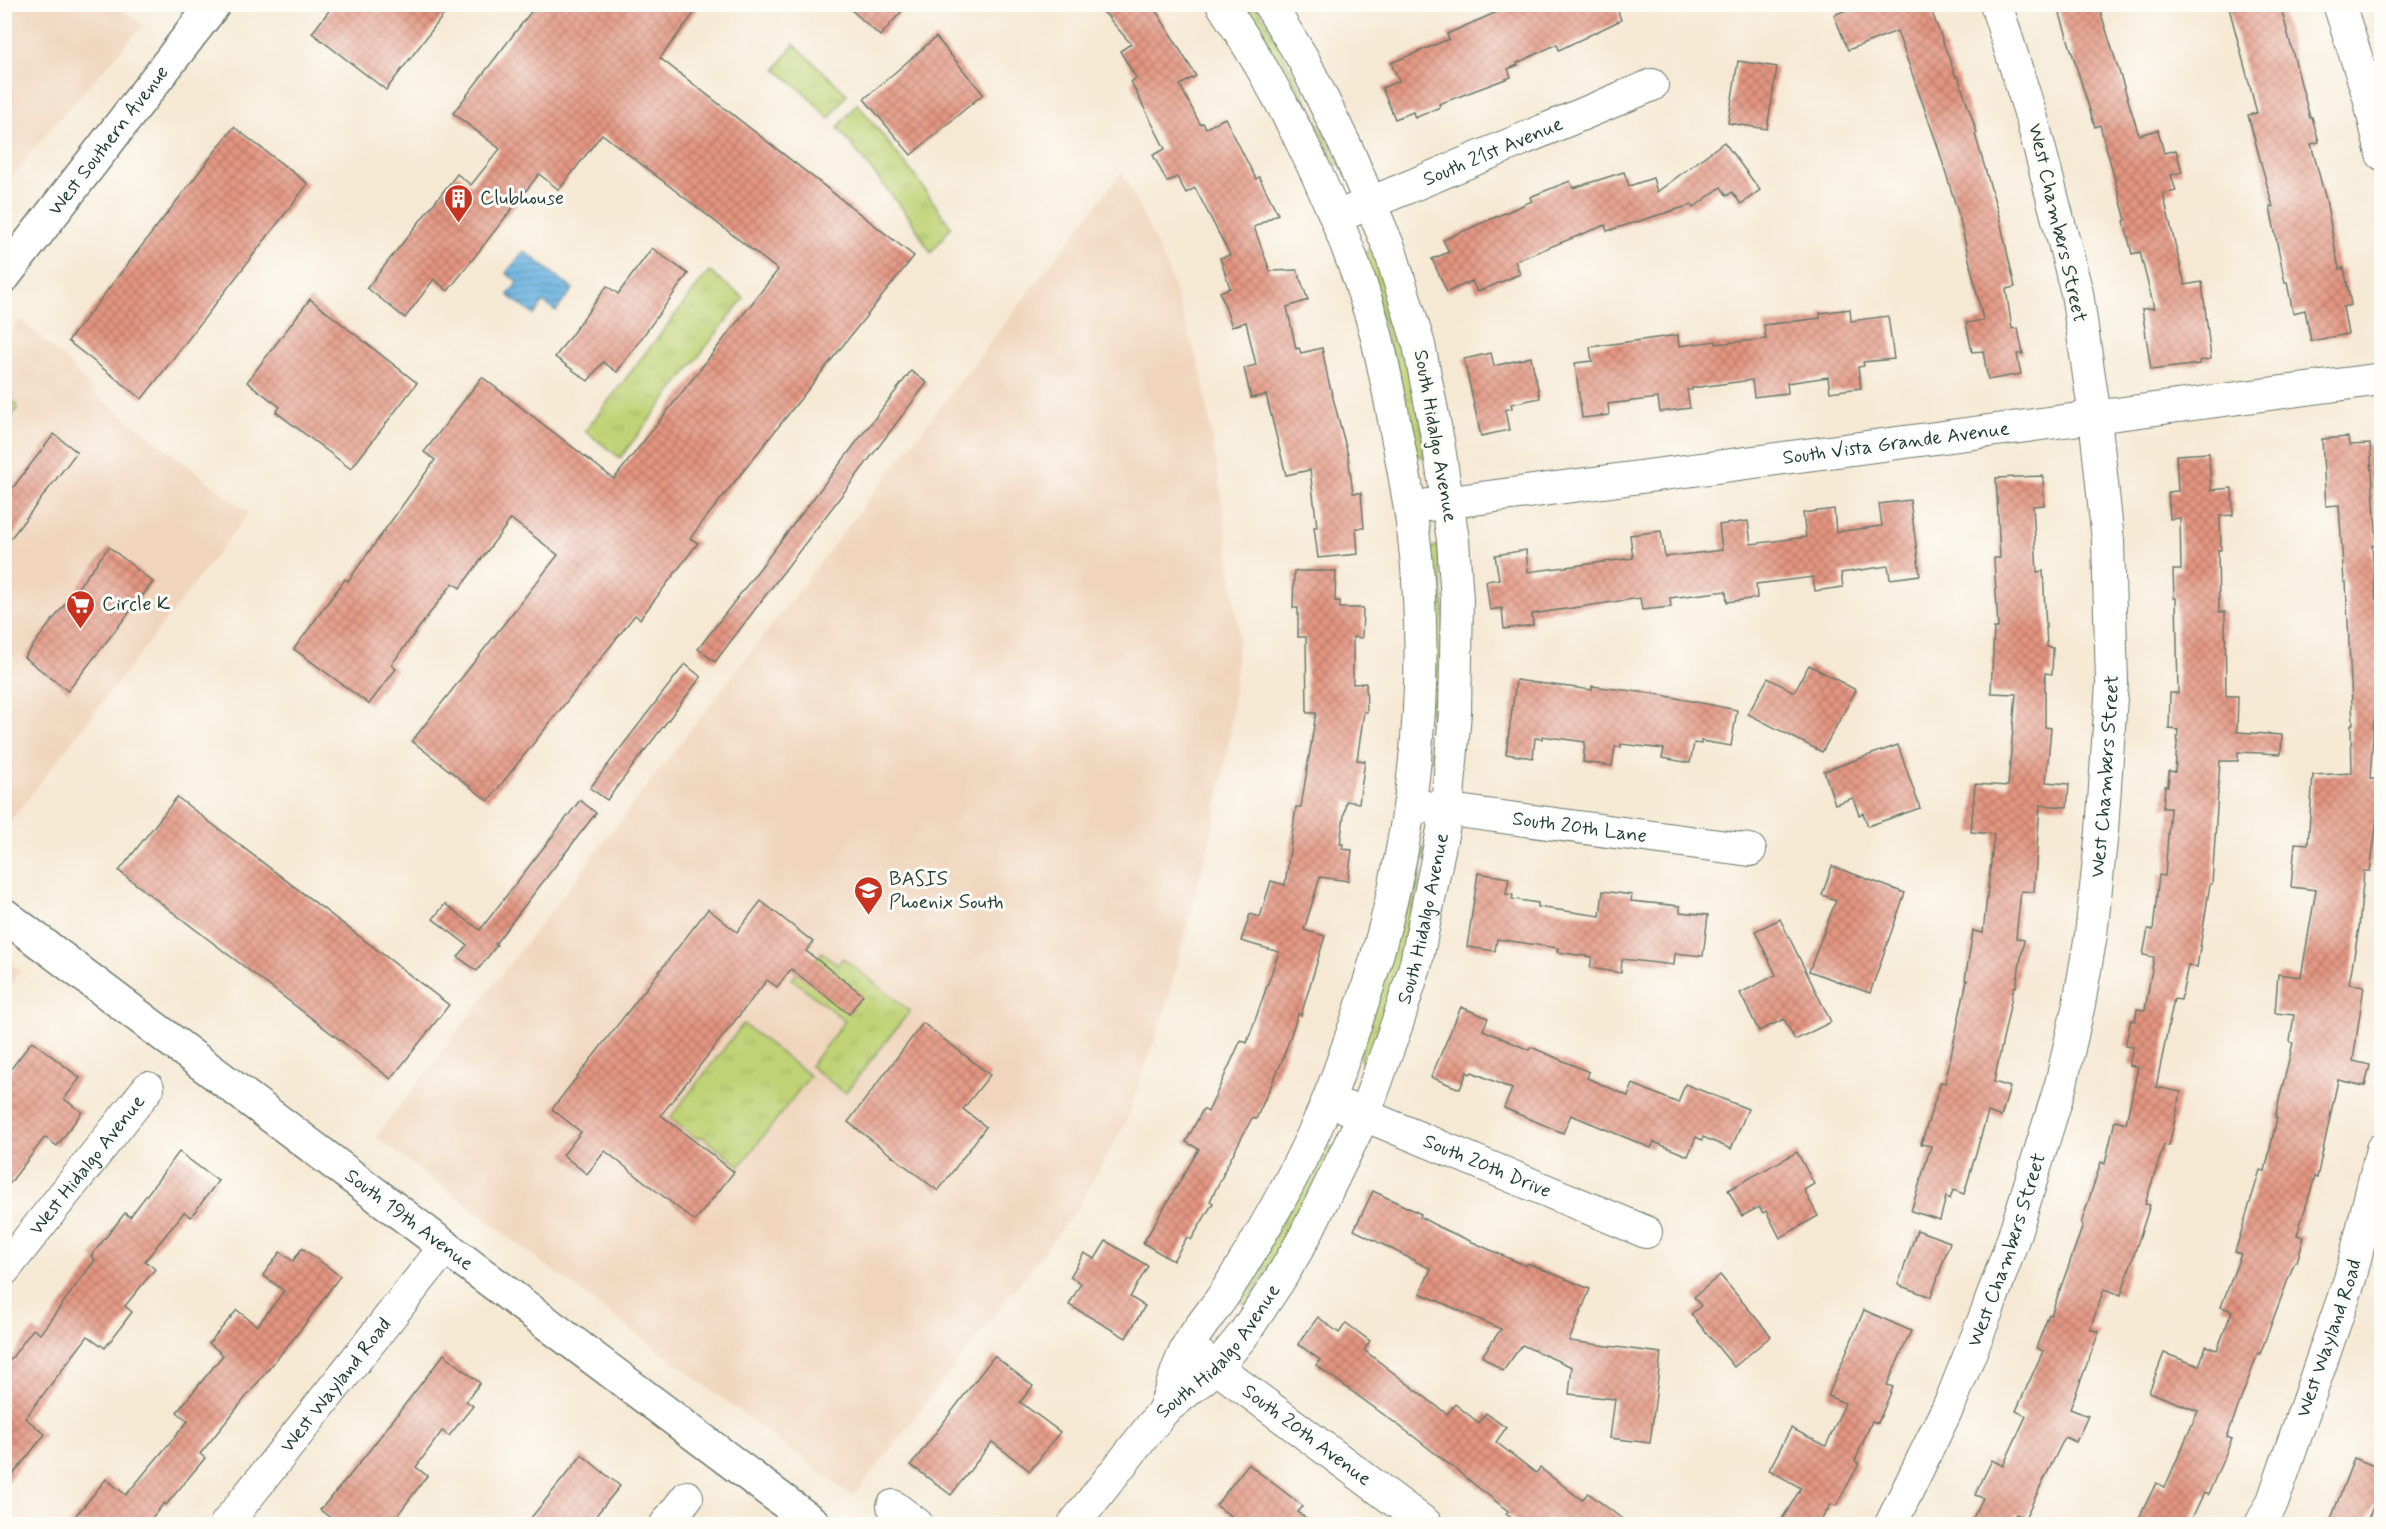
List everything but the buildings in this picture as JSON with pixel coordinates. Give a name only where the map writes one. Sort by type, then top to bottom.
[{"type":"main road","name":"West Southern Avenue","points":[[4,276],[213,4]]},
{"type":"main road","name":"South 19th Avenue","points":[[4,915],[814,1524]]},
{"type":"street","name":"South Hidalgo Avenue","points":[[1164,1410],[1188,1346],[1225,1293],[1263,1229],[1306,1151],[1328,1101],[1378,956],[1398,877],[1411,805],[1421,681],[1419,596],[1410,507],[1372,320],[1336,218],[1287,112],[1222,4]]},
{"type":"street","name":"South Hidalgo Avenue","points":[[1164,1410],[1216,1368],[1243,1335],[1304,1238],[1365,1113],[1416,963],[1447,810],[1455,712],[1457,600],[1454,540],[1419,345],[1390,250],[1324,99],[1303,59],[1269,4]]},
{"type":"street","name":"West Chambers Street","points":[[1892,1524],[1951,1401],[2006,1259],[2061,1084],[2079,1004],[2091,935],[2112,683],[2108,541],[2077,292],[2032,119],[1996,4]]},
{"type":"street","points":[[2339,4],[2369,97],[2382,154]]},
{"type":"street","name":"South 21st Avenue","points":[[1336,218],[1652,85]]},
{"type":"street","name":"South Vista Grande Avenue","points":[[1410,507],[2382,379]]},
{"type":"street","name":"South 20th Lane","points":[[1411,805],[1750,850]]},
{"type":"street","name":"West Hidalgo Avenue","points":[[4,1270],[148,1088]]},
{"type":"street","name":"South 20th Drive","points":[[1328,1101],[1365,1113],[1646,1232]]},
{"type":"street","name":"West Wayland Road","points":[[2261,1524],[2273,1501],[2350,1279],[2382,1149]]},
{"type":"street","name":"West Wayland Road","points":[[226,1524],[445,1247]]},
{"type":"street","name":"South 20th Avenue","points":[[1188,1346],[1426,1524]]},
{"type":"street","points":[[1074,1524],[1164,1410]]},
{"type":"street","points":[[666,1524],[687,1497]]},
{"type":"shaded area","points":[[5,4],[116,5],[143,25],[34,148],[5,188]]},
{"type":"shaded area","name":"BASIS Phoenix South","points":[[1122,172],[1167,267],[1202,375],[1222,501],[1239,632],[1230,736],[1215,820],[1165,1010],[1125,1124],[1079,1206],[853,1497],[376,1137]]},
{"type":"shaded area","points":[[20,320],[61,355],[96,395],[249,513],[5,828],[4,340]]},
{"type":"shaded area","points":[[5,959],[21,970],[5,991]]},
{"type":"green space","points":[[1237,5],[1255,5],[1266,21],[1339,164],[1330,167]]},
{"type":"green space","points":[[794,44],[847,94],[829,119],[808,96],[776,69]]},
{"type":"green space","points":[[857,103],[918,180],[951,227],[931,253],[909,217],[838,128]]},
{"type":"green space","points":[[1375,248],[1414,366],[1425,458],[1416,454],[1365,253]]},
{"type":"green space","points":[[709,271],[744,298],[620,458],[585,431]]},
{"type":"green space","points":[[5,397],[16,403],[17,409],[5,426]]},
{"type":"green space","points":[[1438,545],[1449,664],[1437,761],[1431,759],[1430,549]]},
{"type":"green space","points":[[1420,849],[1425,849],[1396,999],[1367,1065],[1359,1059],[1416,853]]},
{"type":"green space","points":[[822,952],[838,965],[843,958],[910,1011],[845,1093],[810,1066],[845,1021],[792,979],[807,960],[812,964]]},
{"type":"green space","points":[[743,1024],[810,1076],[740,1166],[703,1137],[696,1138],[670,1118]]},
{"type":"green space","points":[[1324,1145],[1333,1147],[1322,1181],[1247,1304],[1241,1302],[1239,1299]]},
{"type":"water","points":[[524,251],[573,289],[556,311],[543,302],[534,315],[508,295],[518,282],[506,273]]},
{"type":"place","name":"Clubhouse","points":[[459,224]]},
{"type":"place","name":"Circle K","points":[[81,630]]},
{"type":"place","name":"BASIS Phoenix South","points":[[868,916]]}]
